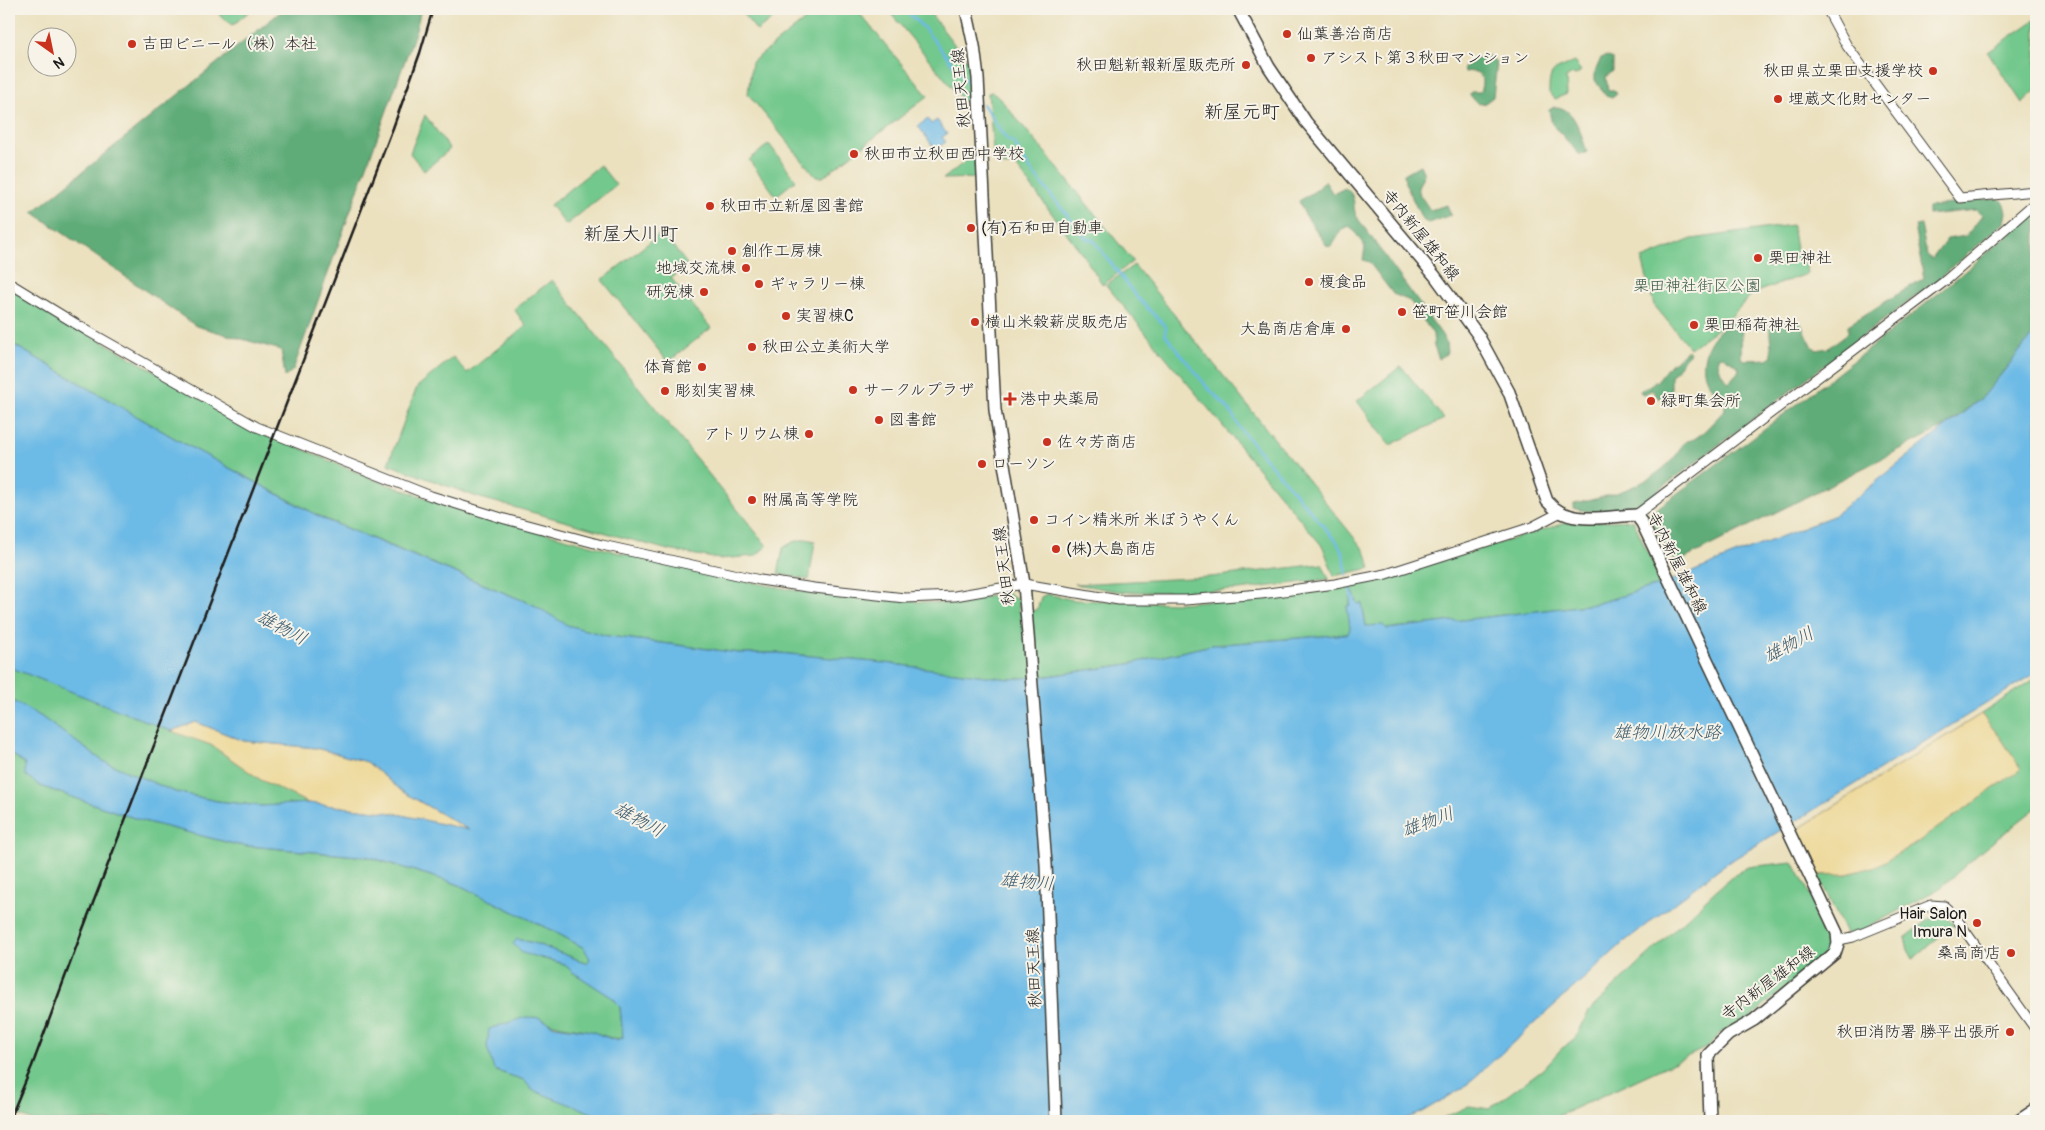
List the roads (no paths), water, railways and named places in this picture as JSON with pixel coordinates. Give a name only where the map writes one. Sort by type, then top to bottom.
[{"type":"main road","name":"秋田天王線","points":[[966,9],[974,46],[980,116],[995,410],[1024,584],[1046,864],[1056,1121]]},
{"type":"main road","name":"寺内新屋雄和線","points":[[1238,9],[1269,67],[1306,122],[1435,276],[1478,335],[1515,404],[1547,501],[1559,513],[1577,518],[1639,519],[1838,937],[1835,952],[1829,958],[1754,1020],[1728,1035],[1708,1055],[1710,1121]]},
{"type":"main road","points":[[2018,1121],[2036,1109]]},
{"type":"street","points":[[1827,9],[1847,46],[1960,198],[2036,191]]},
{"type":"street","points":[[1639,519],[1945,281],[2036,202]]},
{"type":"street","points":[[9,283],[86,330],[257,427],[431,496],[505,519],[602,544],[760,580],[905,598],[955,596],[1024,584],[1119,600],[1185,600],[1297,590],[1386,574],[1532,527],[1559,513]]},
{"type":"street","points":[[1838,937],[1853,938],[1931,906],[1944,906],[1953,914],[2036,1030]]},
{"type":"water","points":[[928,119],[931,124],[937,120],[947,134],[942,137],[946,142],[935,149],[918,126]]},
{"type":"water","points":[[2036,331],[2036,673],[1721,867],[1624,942],[1463,1088],[1420,1113],[1400,1121],[613,1121],[532,1090],[524,1080],[494,1070],[487,1047],[489,1029],[526,1017],[540,1018],[555,1026],[591,1031],[614,1040],[623,1038],[620,1007],[614,999],[571,971],[565,964],[522,953],[513,944],[517,939],[534,943],[587,963],[590,959],[584,948],[457,884],[369,857],[238,845],[143,821],[40,786],[25,775],[25,764],[9,752],[9,699],[40,716],[103,761],[175,792],[217,801],[261,806],[308,803],[393,813],[469,830],[403,792],[367,762],[316,748],[244,741],[196,722],[171,731],[9,667],[9,342],[181,442],[326,520],[534,605],[567,625],[608,636],[739,653],[779,653],[885,663],[1009,679],[1048,676],[1129,664],[1212,645],[1348,634],[1350,628],[1347,606],[1350,605],[1351,587],[1358,604],[1362,603],[1366,626],[1383,625],[1387,629],[1595,604],[1662,584],[1833,516],[1983,397]]},
{"type":"waterway","points":[[904,9],[924,28],[974,91]]},
{"type":"waterway","points":[[983,104],[1002,133],[1008,140],[1014,143],[1029,168],[1086,238],[1094,241],[1136,296],[1166,327],[1165,334],[1207,387],[1229,409],[1241,430],[1337,542],[1343,553],[1347,575]]},
{"type":"waterway","points":[[1350,588],[1351,596]]},
{"type":"railway","points":[[9,1121],[32,1066],[81,934],[393,128],[420,53],[433,9]]},
{"type":"place","name":"仙葉善治商店","points":[[1287,34]]},
{"type":"place","name":"吉田ビニール（株）本社","points":[[132,44]]},
{"type":"place","name":"アシスト第３秋田マンション","points":[[1311,58]]},
{"type":"place","name":"秋田魁新報新屋販売所","points":[[1246,65]]},
{"type":"place","name":"秋田県立栗田支援学校","points":[[1933,71]]},
{"type":"place","name":"埋蔵文化財センター","points":[[1778,99]]},
{"type":"place","name":"秋田市立秋田西中学校","points":[[854,154]]},
{"type":"place","name":"秋田市立新屋図書館","points":[[710,206]]},
{"type":"place","name":"(有)石和田自動車","points":[[971,228]]},
{"type":"place","name":"創作工房棟","points":[[732,251]]},
{"type":"place","name":"栗田神社","points":[[1758,258]]},
{"type":"place","name":"地域交流棟","points":[[746,268]]},
{"type":"place","name":"榎食品","points":[[1309,282]]},
{"type":"place","name":"ギャラリー棟","points":[[759,284]]},
{"type":"place","name":"研究棟","points":[[704,292]]},
{"type":"place","name":"笹町笹川会館","points":[[1402,312]]},
{"type":"place","name":"実習棟C","points":[[786,316]]},
{"type":"place","name":"横山米穀薪炭販売店","points":[[975,322]]},
{"type":"place","name":"栗田稲荷神社","points":[[1694,325]]},
{"type":"place","name":"大島商店倉庫","points":[[1346,329]]},
{"type":"place","name":"秋田公立美術大学","points":[[752,347]]},
{"type":"place","name":"体育館","points":[[702,367]]},
{"type":"place","name":"サークルプラザ","points":[[853,390]]},
{"type":"place","name":"彫刻実習棟","points":[[665,391]]},
{"type":"place","name":"港中央薬局","points":[[1010,399]]},
{"type":"place","name":"緑町集会所","points":[[1651,401]]},
{"type":"place","name":"図書館","points":[[879,420]]},
{"type":"place","name":"アトリウム棟","points":[[809,434]]},
{"type":"place","name":"佐々芳商店","points":[[1047,442]]},
{"type":"place","name":"ローソン","points":[[982,464]]},
{"type":"place","name":"附属高等学院","points":[[752,500]]},
{"type":"place","name":"コイン精米所 米ぼうやくん","points":[[1034,520]]},
{"type":"place","name":"(株)大島商店","points":[[1056,549]]},
{"type":"place","name":"Hair Salon Imura N","points":[[1977,923]]},
{"type":"place","name":"桑高商店","points":[[2011,953]]},
{"type":"place","name":"秋田消防署 勝平出張所","points":[[2010,1032]]},
{"type":"district","name":"新屋元町","points":[[1242,112]]},
{"type":"district","name":"新屋大川町","points":[[631,234]]},
{"type":"park label","name":"栗田神社街区公園","points":[[1697,286]]},
{"type":"water label","name":"雄物川","points":[[282,628]]},
{"type":"water label","name":"雄物川","points":[[1789,645]]},
{"type":"water label","name":"雄物川放水路","points":[[1667,732]]},
{"type":"water label","name":"雄物川","points":[[639,820]]},
{"type":"water label","name":"雄物川","points":[[1428,822]]},
{"type":"water label","name":"雄物川","points":[[1027,882]]}]
